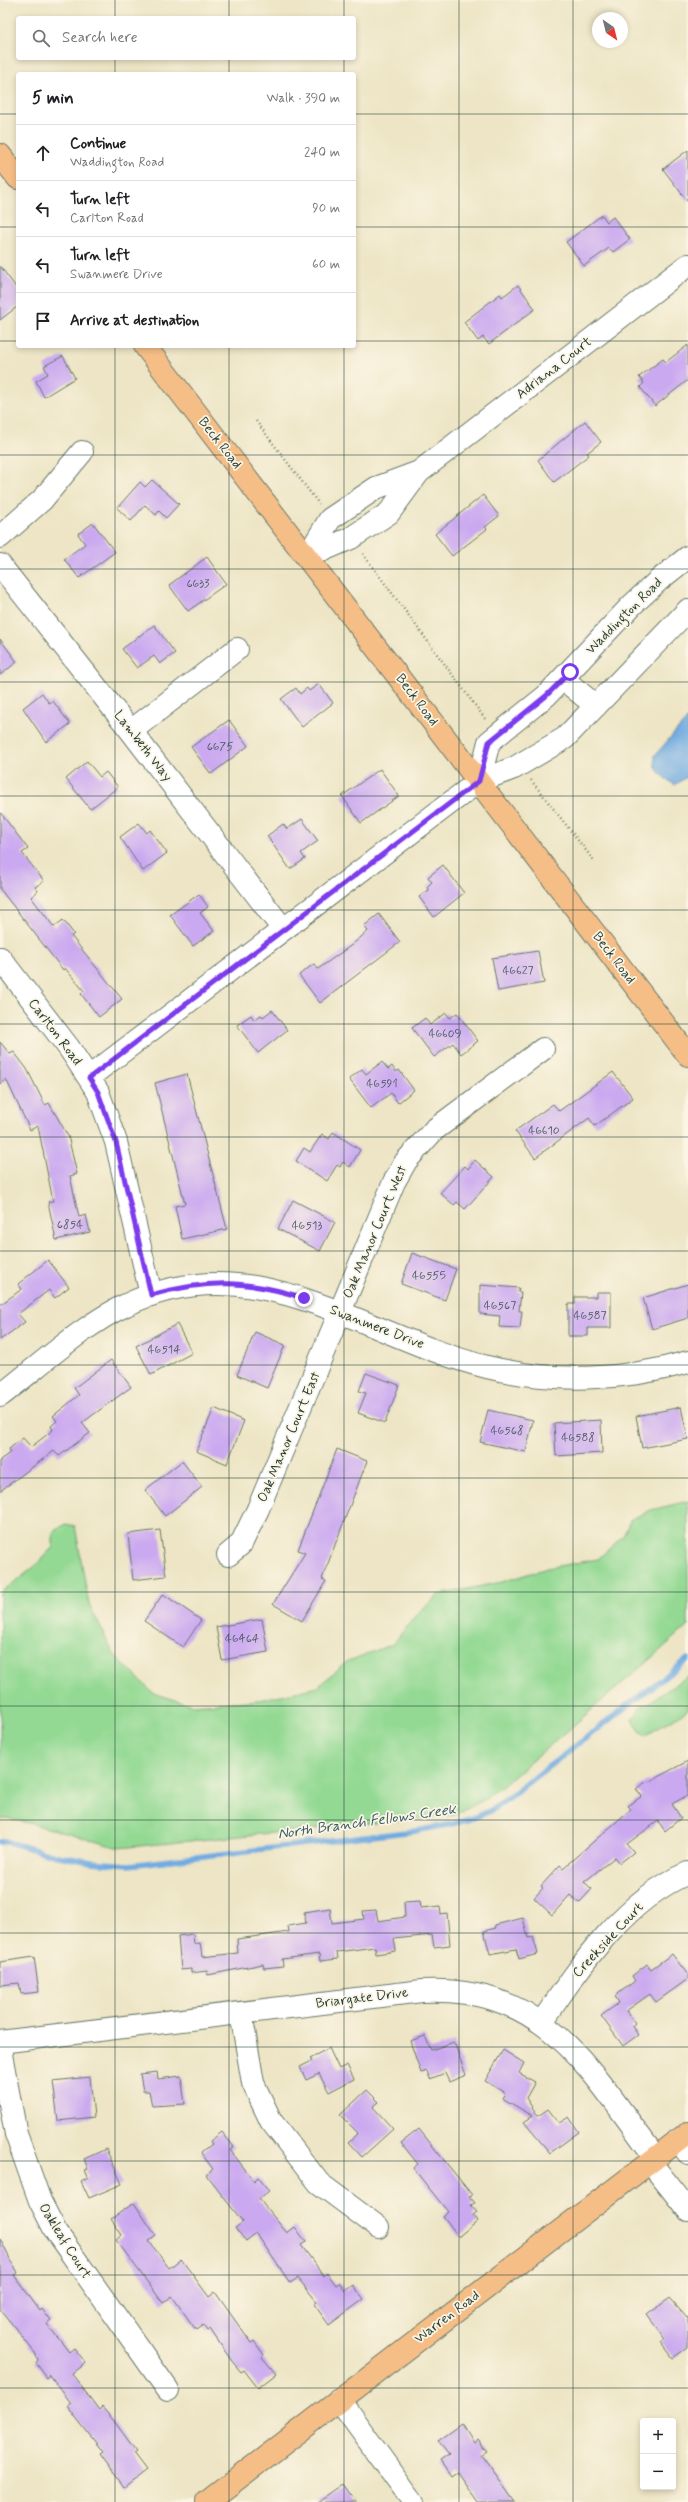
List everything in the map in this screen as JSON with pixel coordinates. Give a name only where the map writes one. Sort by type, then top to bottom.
[{"type":"main road","points":[[0,155],[16,175]]},
{"type":"main road","name":"Beck Road","points":[[147,348],[688,1055]]},
{"type":"main road","name":"Warren Road","points":[[206,2502],[653,2160],[685,2142]]},
{"type":"street","name":"Adriana Court","points":[[307,557],[351,538],[389,513],[419,472],[688,265]]},
{"type":"street","points":[[0,537],[42,500],[82,452]]},
{"type":"street","name":"Adriana Court","points":[[307,557],[330,519],[376,488],[419,472]]},
{"type":"street","name":"Waddington Road","points":[[479,781],[489,742],[563,679],[631,606],[659,580],[688,557]]},
{"type":"street","name":"Lambeth Way","points":[[0,565],[131,731],[283,929]]},
{"type":"street","points":[[89,1078],[479,781],[520,765],[565,738],[688,610]]},
{"type":"street","points":[[131,731],[237,649]]},
{"type":"street","points":[[563,679],[596,706]]},
{"type":"street","name":"Carlton Road","points":[[0,958],[98,1092],[116,1142],[151,1295]]},
{"type":"street","name":"Oak Manor Court West","points":[[341,1313],[394,1182],[406,1161],[434,1130],[543,1049]]},
{"type":"street","name":"Swanmere Drive","points":[[0,1396],[102,1318],[126,1304],[151,1295],[199,1284],[242,1284],[284,1292],[461,1360],[523,1374],[577,1378],[610,1377],[636,1374],[688,1362]]},
{"type":"street","name":"Oak Manor Court East","points":[[228,1555],[241,1544],[258,1509],[341,1313]]},
{"type":"street","name":"Creekside Court","points":[[542,2022],[571,1979],[604,1939],[664,1883],[688,1873]]},
{"type":"street","name":"Briargate Drive","points":[[0,2042],[447,1990],[471,1992],[500,2000],[542,2022],[587,2064],[688,2210]]},
{"type":"street","points":[[241,2013],[253,2083],[271,2121],[319,2183],[378,2227]]},
{"type":"street","name":"Oakleaf Court","points":[[0,2049],[16,2134],[40,2200],[56,2232],[168,2390]]},
{"type":"street","points":[[339,2400],[413,2502]]},
{"type":"path","points":[[256,421],[330,519]]},
{"type":"path","points":[[351,538],[498,735]]},
{"type":"path","points":[[520,765],[595,862]]},
{"type":"green space","points":[[688,1501],[688,1626],[565,1733],[487,1798],[455,1815],[119,1848],[33,1824],[6,1818],[0,1819],[0,1593],[33,1568],[53,1547],[53,1533],[65,1524],[75,1526],[89,1604],[113,1653],[153,1693],[192,1705],[259,1700],[317,1687],[348,1661],[393,1644],[416,1615],[438,1595],[502,1582],[547,1568],[598,1559],[623,1536],[631,1519],[651,1510]]},
{"type":"green space","points":[[688,1676],[688,1710],[644,1736],[632,1720],[638,1710]]},
{"type":"water","points":[[688,718],[688,776],[675,785],[663,776],[657,769],[655,765],[655,755]]},
{"type":"building","points":[[688,150],[688,202],[663,169]]},
{"type":"building","points":[[602,215],[607,222],[613,217],[630,239],[613,252],[609,248],[584,266],[566,242]]},
{"type":"building","points":[[0,266],[16,287],[16,308],[0,320]]},
{"type":"building","points":[[518,285],[535,309],[489,344],[483,337],[478,341],[464,322],[500,294],[502,297]]},
{"type":"building","points":[[688,345],[688,380],[655,406],[640,387],[644,383],[639,377],[663,359],[666,362]]},
{"type":"building","points":[[63,356],[75,378],[44,397],[36,381],[48,374],[44,366]]},
{"type":"building","points":[[585,421],[601,442],[587,453],[589,455],[554,482],[538,460]]},
{"type":"building","points":[[152,480],[179,504],[166,518],[159,511],[156,515],[145,505],[131,521],[117,508],[140,482],[145,487]]},
{"type":"building","points":[[483,495],[499,516],[485,527],[487,529],[452,556],[435,534]]},
{"type":"building","points":[[93,523],[115,552],[79,578],[64,559],[85,544],[78,534]]},
{"type":"building","points":[[207,557],[226,584],[188,611],[169,585]]},
{"type":"building","points":[[154,625],[175,653],[160,664],[154,656],[137,668],[122,649]]},
{"type":"building","points":[[0,639],[17,662],[0,675]]},
{"type":"building","points":[[319,684],[333,703],[302,727],[281,699],[296,688],[300,694],[307,688],[309,691]]},
{"type":"building","points":[[42,693],[49,703],[53,701],[70,724],[46,742],[23,708]]},
{"type":"building","points":[[229,720],[248,746],[211,774],[191,747]]},
{"type":"building","points":[[87,761],[100,777],[106,772],[118,787],[90,809],[66,779]]},
{"type":"building","points":[[380,769],[399,796],[361,823],[342,796]]},
{"type":"building","points":[[0,812],[28,849],[22,853],[44,881],[35,887],[38,891],[31,897],[54,927],[63,920],[74,934],[71,936],[122,999],[99,1017],[81,994],[84,991],[65,968],[63,970],[0,889]]},
{"type":"building","points":[[302,819],[318,841],[301,853],[305,859],[290,869],[267,836],[283,824],[287,829]]},
{"type":"building","points":[[139,823],[147,833],[150,830],[167,853],[143,871],[120,837]]},
{"type":"building","points":[[443,865],[464,893],[434,917],[419,897],[429,890],[427,887],[432,882],[428,877]]},
{"type":"building","points":[[199,894],[208,907],[200,913],[214,931],[193,946],[170,915]]},
{"type":"building","points":[[379,914],[400,942],[320,1003],[299,975],[314,964],[318,969],[353,944],[368,931],[364,926]]},
{"type":"building","points":[[538,951],[544,983],[498,991],[492,958]]},
{"type":"building","points":[[272,1010],[287,1030],[258,1053],[237,1025],[251,1015],[254,1020],[261,1015],[263,1017]]},
{"type":"building","points":[[446,1013],[450,1018],[457,1013],[478,1041],[461,1054],[453,1043],[434,1057],[412,1028],[425,1018],[430,1025]]},
{"type":"building","points":[[0,1042],[10,1054],[14,1052],[27,1069],[45,1105],[49,1103],[68,1136],[77,1174],[70,1176],[79,1217],[86,1215],[90,1232],[56,1240],[48,1202],[53,1201],[38,1126],[30,1130],[6,1079],[0,1084]]},
{"type":"building","points":[[382,1062],[388,1069],[392,1066],[396,1072],[399,1070],[414,1090],[398,1103],[391,1093],[371,1108],[349,1079],[362,1069],[366,1074]]},
{"type":"building","points":[[613,1072],[633,1098],[595,1126],[589,1118],[535,1158],[515,1131],[553,1104],[559,1111]]},
{"type":"building","points":[[187,1074],[227,1229],[182,1239],[175,1206],[185,1204],[155,1083]]},
{"type":"building","points":[[333,1132],[360,1150],[350,1167],[343,1162],[340,1167],[337,1165],[327,1181],[296,1161],[304,1148],[310,1152],[322,1134],[329,1139]]},
{"type":"building","points":[[475,1160],[494,1177],[465,1209],[457,1202],[454,1205],[440,1193],[465,1166],[468,1169]]},
{"type":"building","points":[[293,1200],[335,1222],[320,1251],[278,1229]]},
{"type":"building","points":[[412,1253],[456,1269],[445,1300],[401,1284]]},
{"type":"building","points":[[48,1260],[69,1287],[55,1298],[49,1290],[18,1314],[25,1322],[0,1340],[0,1305],[22,1289],[18,1284]]},
{"type":"building","points":[[688,1284],[688,1318],[652,1329],[643,1298]]},
{"type":"building","points":[[480,1285],[519,1288],[518,1292],[521,1292],[519,1311],[522,1311],[520,1328],[499,1327],[500,1316],[480,1314]]},
{"type":"building","points":[[596,1292],[611,1292],[611,1328],[588,1328],[588,1336],[568,1336],[568,1304],[575,1304],[575,1297],[596,1297]]},
{"type":"building","points":[[177,1324],[192,1353],[151,1375],[136,1346]]},
{"type":"building","points":[[255,1332],[285,1345],[267,1388],[237,1375]]},
{"type":"building","points":[[111,1360],[131,1387],[82,1423],[90,1433],[59,1456],[54,1451],[0,1491],[0,1460],[11,1452],[9,1449],[23,1438],[31,1447],[53,1430],[51,1426],[57,1421],[53,1416],[79,1395],[74,1388]]},
{"type":"building","points":[[366,1373],[399,1385],[385,1423],[358,1413],[366,1393],[359,1391]]},
{"type":"building","points":[[681,1407],[688,1439],[642,1448],[636,1416]]},
{"type":"building","points":[[214,1408],[244,1421],[227,1464],[196,1451]]},
{"type":"building","points":[[488,1410],[533,1420],[526,1452],[480,1442]]},
{"type":"building","points":[[601,1420],[602,1453],[556,1456],[554,1423]]},
{"type":"building","points":[[337,1449],[367,1461],[322,1579],[326,1581],[302,1621],[273,1604],[305,1553],[298,1550]]},
{"type":"building","points":[[182,1461],[202,1487],[165,1516],[145,1490]]},
{"type":"building","points":[[160,1530],[166,1576],[133,1580],[128,1534]]},
{"type":"building","points":[[163,1594],[201,1620],[183,1647],[144,1621]]},
{"type":"building","points":[[262,1619],[268,1652],[222,1660],[216,1627]]},
{"type":"building","points":[[688,1761],[688,1795],[672,1804],[681,1818],[665,1831],[658,1821],[627,1844],[634,1852],[620,1863],[615,1857],[584,1882],[592,1889],[579,1903],[570,1895],[552,1915],[534,1898],[543,1888],[541,1886],[560,1865],[563,1868],[631,1809],[628,1806],[642,1796],[636,1789],[647,1781],[648,1782]]},
{"type":"building","points":[[420,1901],[421,1908],[440,1906],[441,1914],[447,1913],[450,1945],[434,1947],[432,1935],[394,1939],[396,1951],[376,1954],[375,1947],[337,1952],[338,1959],[320,1961],[319,1954],[282,1959],[283,1966],[264,1968],[263,1964],[208,1975],[207,1971],[191,1973],[191,1969],[181,1970],[178,1936],[193,1934],[194,1944],[200,1943],[202,1957],[238,1953],[237,1939],[289,1932],[288,1926],[306,1923],[304,1912],[330,1908],[332,1923],[364,1919],[363,1911],[376,1910],[378,1921],[405,1917],[404,1902]]},
{"type":"building","points":[[523,1918],[528,1938],[533,1937],[538,1954],[519,1959],[516,1949],[490,1954],[484,1931],[496,1928],[495,1925]]},
{"type":"building","points":[[672,1954],[688,1975],[688,1979],[656,2002],[650,1994],[626,2011],[635,2023],[632,2026],[638,2035],[623,2046],[601,2016],[619,2003],[615,1996],[635,1981],[632,1976],[647,1964],[651,1969]]},
{"type":"building","points":[[34,1957],[39,1992],[21,1994],[19,1983],[0,1985],[0,1962]]},
{"type":"building","points":[[425,2036],[431,2050],[454,2042],[466,2075],[449,2082],[445,2073],[430,2079],[427,2071],[421,2073],[410,2041]]},
{"type":"building","points":[[329,2048],[339,2069],[347,2065],[354,2079],[329,2092],[319,2074],[306,2080],[300,2067],[312,2061],[310,2058]]},
{"type":"building","points":[[503,2050],[524,2063],[519,2073],[535,2082],[526,2098],[538,2116],[548,2109],[559,2123],[569,2117],[579,2132],[550,2153],[524,2122],[533,2116],[502,2098],[505,2093],[485,2081]]},
{"type":"building","points":[[157,2072],[158,2079],[181,2076],[185,2104],[152,2106],[149,2091],[143,2091],[140,2074]]},
{"type":"building","points":[[90,2077],[94,2117],[58,2121],[53,2081]]},
{"type":"building","points":[[367,2090],[379,2102],[373,2107],[393,2129],[362,2157],[348,2142],[358,2133],[340,2115]]},
{"type":"building","points":[[419,2129],[472,2195],[469,2196],[475,2203],[471,2205],[477,2212],[473,2215],[478,2221],[459,2237],[443,2216],[448,2212],[413,2168],[418,2164],[401,2143]]},
{"type":"building","points":[[222,2132],[234,2147],[230,2150],[254,2181],[258,2177],[269,2191],[259,2199],[287,2233],[295,2227],[306,2242],[301,2245],[324,2276],[327,2273],[336,2285],[339,2283],[345,2291],[353,2285],[364,2299],[329,2325],[314,2304],[317,2302],[298,2278],[290,2283],[256,2233],[246,2241],[235,2228],[243,2222],[206,2175],[213,2169],[201,2153],[212,2144],[210,2141]]},
{"type":"building","points":[[106,2149],[122,2184],[89,2198],[81,2181],[88,2177],[85,2170],[88,2169],[84,2159]]},
{"type":"building","points":[[134,2203],[156,2236],[149,2241],[169,2268],[181,2259],[209,2297],[215,2292],[251,2343],[254,2341],[264,2355],[262,2357],[276,2374],[258,2388],[244,2370],[241,2372],[231,2360],[210,2329],[207,2331],[203,2325],[196,2330],[172,2296],[163,2303],[116,2240],[122,2235],[111,2219]]},
{"type":"building","points":[[0,2239],[17,2273],[14,2275],[40,2311],[42,2309],[51,2321],[47,2324],[69,2352],[74,2348],[86,2363],[72,2374],[99,2410],[102,2407],[114,2421],[136,2451],[133,2453],[146,2470],[124,2487],[100,2454],[103,2452],[67,2406],[71,2403],[50,2375],[47,2378],[36,2363],[38,2360],[35,2353],[0,2309]]},
{"type":"building","points":[[670,2298],[688,2318],[688,2347],[673,2358],[661,2342],[665,2339],[647,2315]]},
{"type":"building","points":[[462,2424],[474,2442],[478,2439],[487,2451],[481,2455],[515,2502],[479,2502],[458,2472],[451,2477],[440,2461],[449,2455],[438,2441]]},
{"type":"building","points":[[343,2484],[356,2502],[317,2502]]},
{"type":"waterway","name":"North Branch Fellows Creek","points":[[0,1842],[8,1842],[58,1856],[92,1862],[129,1865],[415,1831],[456,1823],[476,1817],[495,1808],[688,1659]]},
{"type":"route","points":[[304,1298],[263,1287],[221,1283],[199,1284],[151,1295],[116,1142],[98,1092],[89,1078],[479,781],[489,742],[546,696],[570,672]]}]
